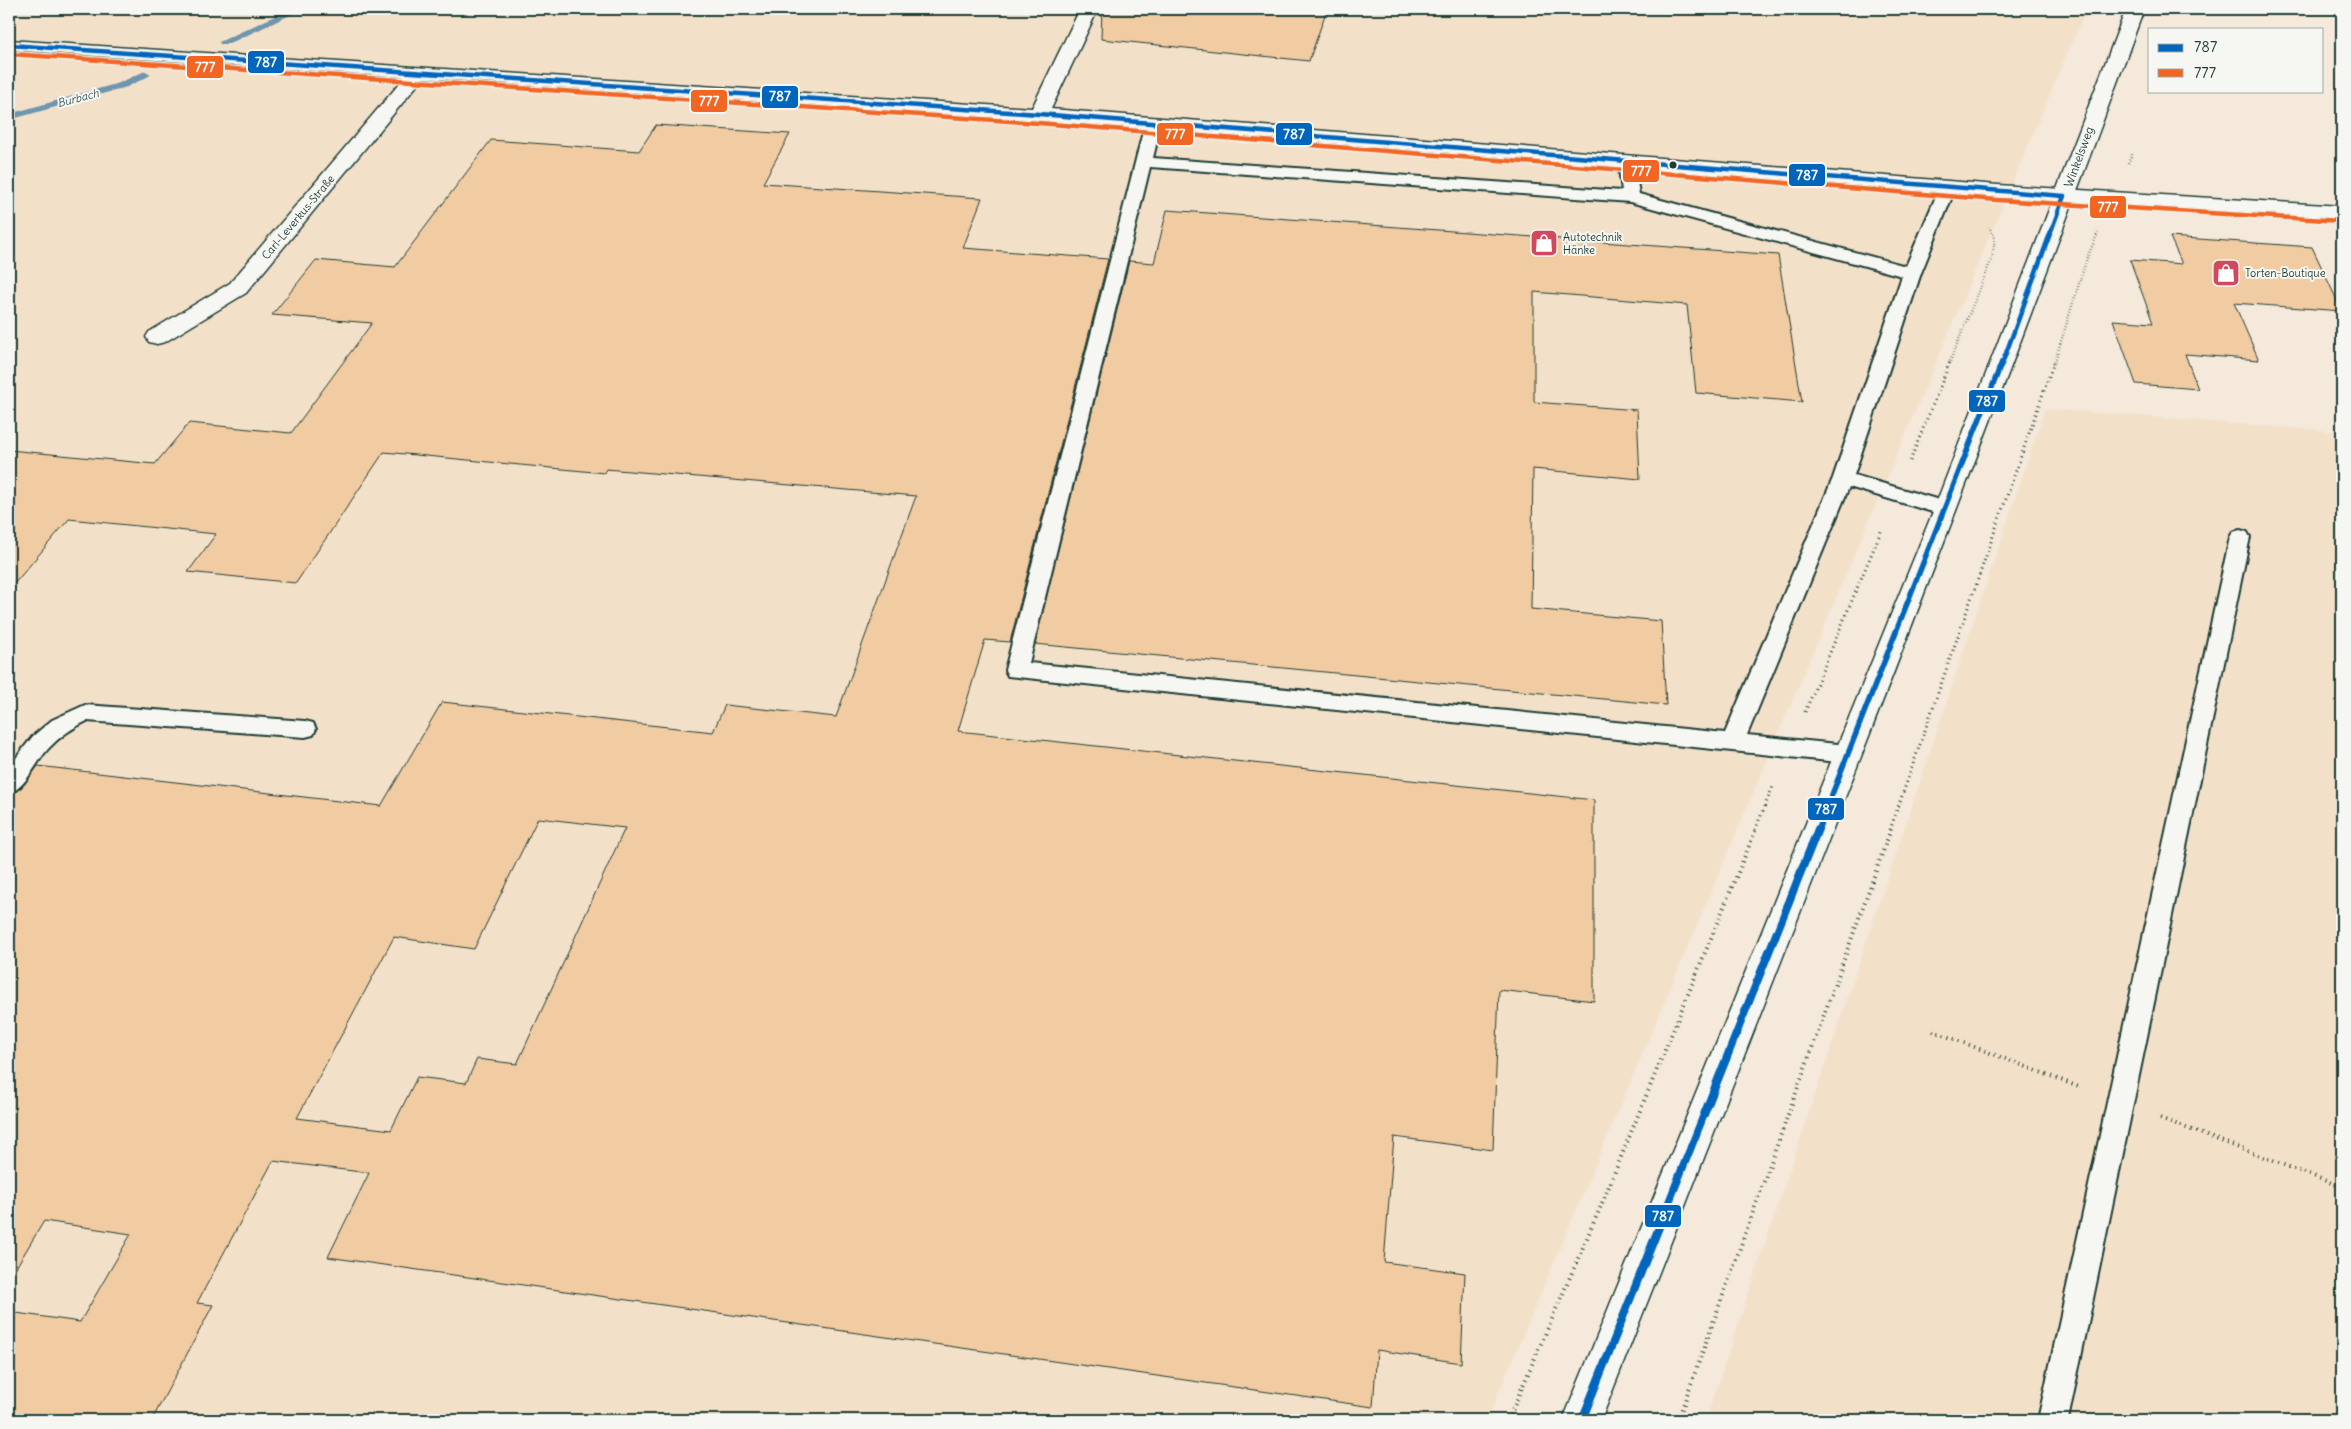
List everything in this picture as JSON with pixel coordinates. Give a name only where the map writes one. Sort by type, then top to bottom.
[{"type":"street","points":[[1039,114],[1089,9]]},
{"type":"street","name":"Winkelsweg","points":[[1582,1420],[1946,509],[2046,249],[2064,196],[2135,9]]},
{"type":"street","points":[[9,45],[1039,114],[1948,188],[2342,212]]},
{"type":"street","name":"Carl-Leverkus-Straße","points":[[157,337],[238,288],[418,73]]},
{"type":"lane","points":[[1153,124],[1016,670],[1848,754]]},
{"type":"lane","points":[[1144,162],[1631,197],[1912,273]]},
{"type":"lane","points":[[1626,162],[1631,197]]},
{"type":"lane","points":[[1732,742],[1843,478],[1912,273],[1948,188]]},
{"type":"lane","points":[[1843,478],[1946,509]]},
{"type":"lane","points":[[2053,1420],[2240,537]]},
{"type":"lane","points":[[9,784],[48,733],[66,720],[85,712],[305,729]]},
{"type":"path","points":[[1678,1420],[1823,1020],[2042,401],[2087,258],[2132,154]]},
{"type":"path","points":[[1508,1420],[1604,1199],[1992,258],[1995,238],[1987,224]]},
{"type":"shaded area","points":[[9,9],[2086,9],[1487,1420],[9,1420]]},
{"type":"shaded area","points":[[2045,409],[2342,432],[2342,1420],[1706,1420]]},
{"type":"building","points":[[1102,9],[1327,9],[1309,61],[1101,39]]},
{"type":"building","points":[[656,125],[790,134],[763,183],[982,198],[963,248],[1108,259],[1010,642],[985,640],[958,731],[1594,800],[1594,1001],[1499,990],[1493,1150],[1394,1137],[1384,1262],[1465,1273],[1461,1363],[1377,1350],[1373,1407],[328,1257],[369,1173],[273,1161],[197,1303],[213,1305],[152,1420],[9,1420],[9,1312],[80,1322],[131,1234],[44,1221],[9,1279],[9,795],[22,787],[38,766],[381,806],[442,702],[713,732],[725,705],[836,717],[916,496],[606,469],[604,473],[384,452],[296,583],[188,572],[216,534],[69,519],[9,590],[9,450],[155,464],[189,423],[291,433],[372,323],[272,315],[316,260],[395,267],[491,140],[639,151]],"holes":[[[538,818],[625,828],[517,1064],[477,1059],[466,1083],[417,1077],[391,1130],[297,1118],[394,937],[474,949]]]},
{"type":"building","points":[[1167,210],[1778,255],[1802,402],[1696,393],[1687,305],[1534,292],[1534,402],[1637,410],[1640,479],[1533,469],[1531,609],[1661,621],[1666,705],[1035,644],[1129,261],[1154,263]]},
{"type":"building","points":[[2170,237],[2312,247],[2342,311],[2234,303],[2259,360],[2185,354],[2198,389],[2136,384],[2113,320],[2153,323],[2130,260],[2182,264]]},
{"type":"waterway","name":"Burbach","points":[[224,42],[298,9]]},
{"type":"waterway","name":"Burbach","points":[[9,117],[123,85],[145,74]]},
{"type":"transit line","name":"787","points":[[9,45],[1039,114],[2064,196]]},
{"type":"transit line","name":"777","points":[[9,54],[1038,123],[1997,200],[2341,221]]},
{"type":"transit line","name":"787","points":[[1582,1420],[1946,509],[2046,249],[2064,196]]},
{"type":"place","name":"Autotechnik Hänke","points":[[1544,243]]},
{"type":"place","name":"Torten-Boutique","points":[[2226,273]]}]
